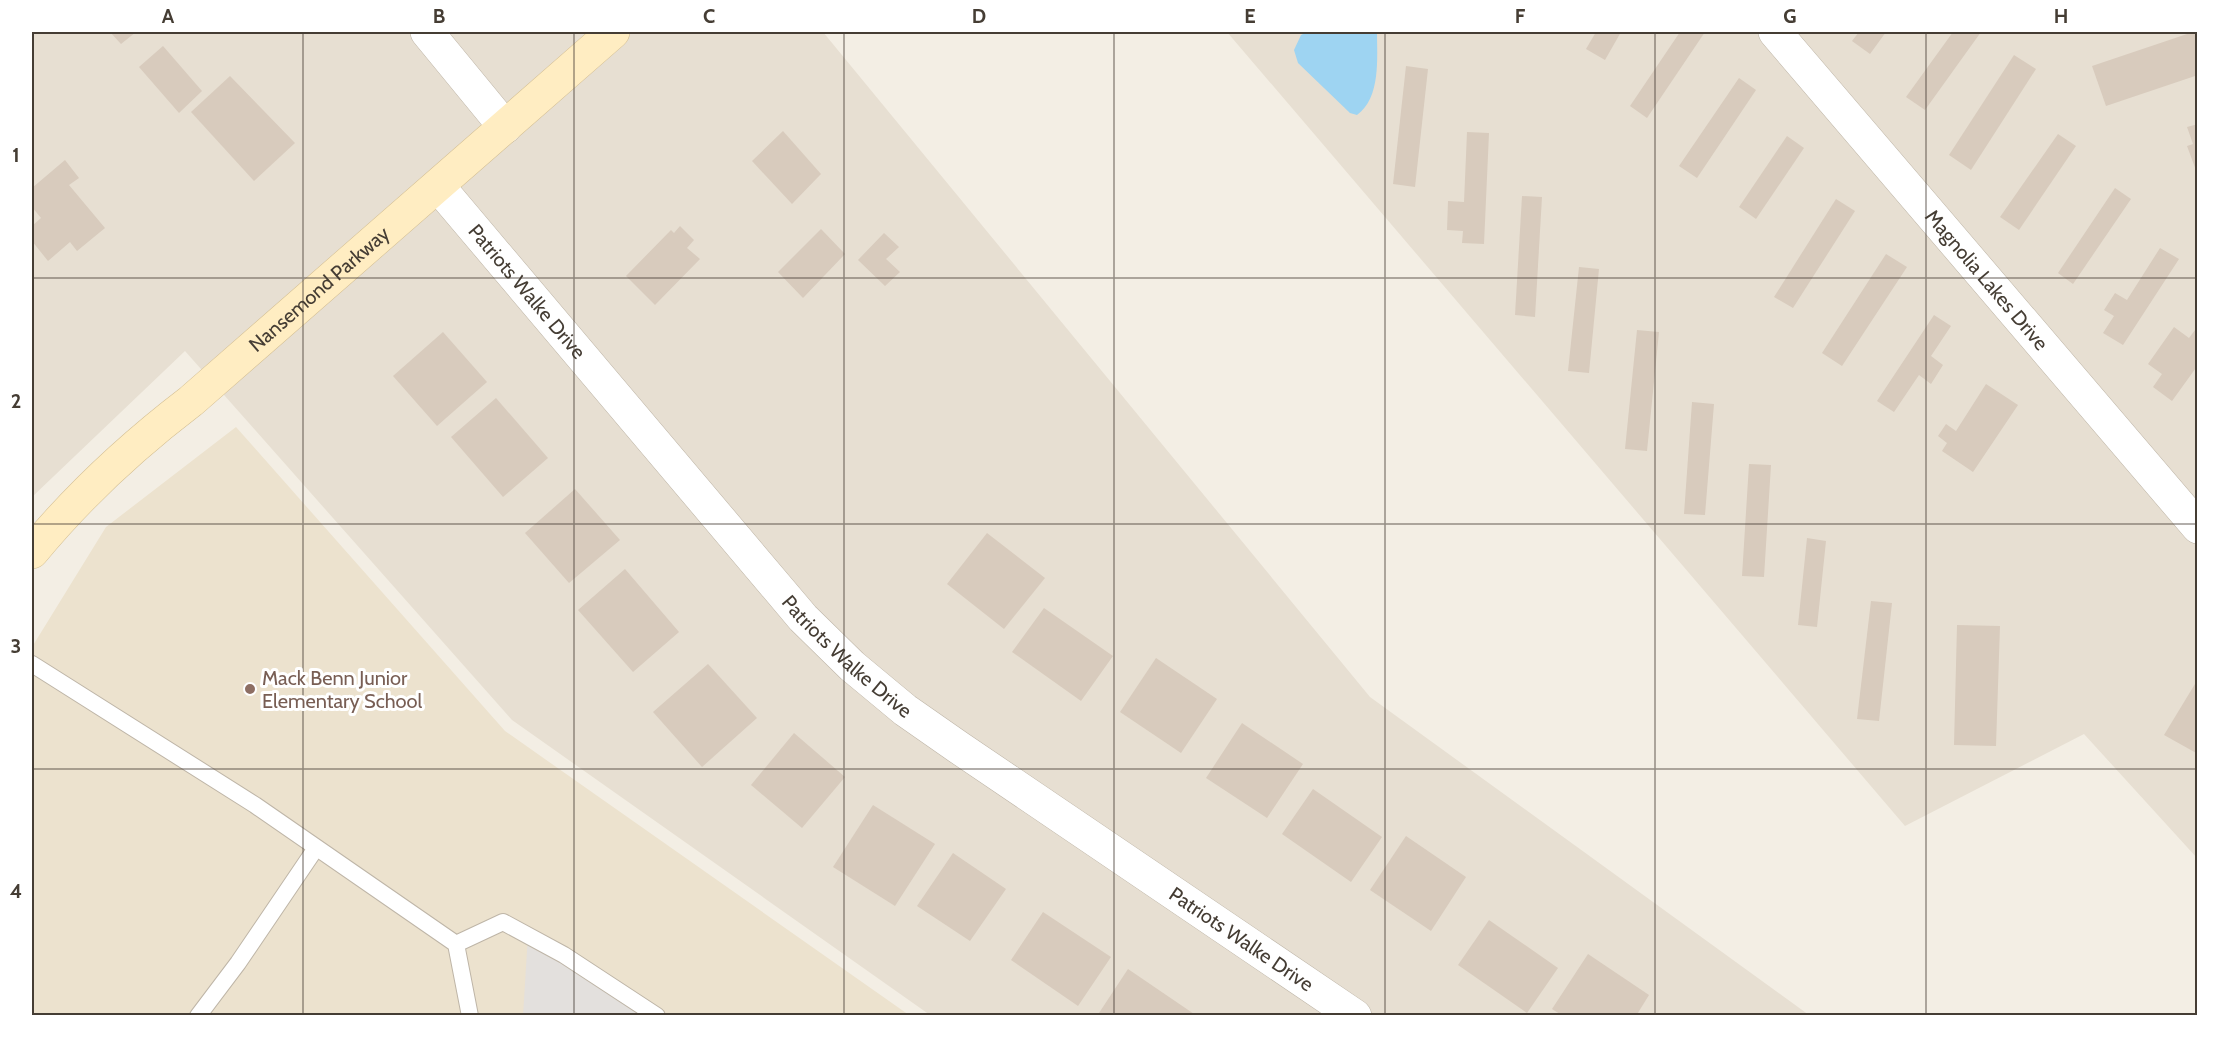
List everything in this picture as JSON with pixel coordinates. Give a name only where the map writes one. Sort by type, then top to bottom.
[{"type":"main road","name":"Nansemond Parkway","points":[[32,552],[65,512],[125,453],[191,401],[613,32]]},
{"type":"street","points":[[427,32],[505,128]]},
{"type":"street","name":"Magnolia Lakes Drive","points":[[1774,32],[2198,527]]},
{"type":"street","name":"Patriots Walke Drive","points":[[438,186],[803,618],[852,666],[905,710],[958,747],[1355,1016]]},
{"type":"lane","points":[[32,664],[255,806],[456,944],[470,1016]]},
{"type":"lane","points":[[198,1016],[238,963],[316,848]]},
{"type":"lane","points":[[456,944],[502,922],[564,955],[657,1016]]},
{"type":"shaded area","points":[[32,32],[823,32],[1370,697],[1809,1015],[930,1015],[512,720],[185,351],[32,497]]},
{"type":"shaded area","points":[[1227,32],[2197,32],[2197,858],[2084,734],[1905,826]]},
{"type":"shaded area","name":"Mack Benn Junior Elementary School","points":[[236,427],[505,731],[909,1015],[32,1015],[32,647],[106,527]]},
{"type":"shaded area","points":[[528,935],[657,1016],[523,1016]]},
{"type":"water","points":[[1307,32],[1377,32],[1374,88],[1365,108],[1357,115],[1350,113],[1298,63],[1294,50],[1301,35]]},
{"type":"building","points":[[110,32],[136,32],[121,44]]},
{"type":"building","points":[[1596,32],[1621,32],[1605,60],[1586,49]]},
{"type":"building","points":[[1680,32],[1705,32],[1647,118],[1630,106]]},
{"type":"building","points":[[1859,32],[1886,32],[1870,54],[1852,41]]},
{"type":"building","points":[[1953,32],[1981,32],[1925,110],[1906,97]]},
{"type":"building","points":[[2198,32],[2198,75],[2106,106],[2092,66]]},
{"type":"building","points":[[163,46],[202,91],[179,113],[139,67]]},
{"type":"building","points":[[2014,55],[2036,69],[1971,170],[1949,155]]},
{"type":"building","points":[[1406,66],[1428,69],[1415,187],[1393,184]]},
{"type":"building","points":[[230,76],[295,143],[254,181],[191,112]]},
{"type":"building","points":[[1739,78],[1756,90],[1697,178],[1679,166]]},
{"type":"building","points":[[2198,124],[2197,173],[2187,146],[2193,144],[2187,127]]},
{"type":"building","points":[[783,131],[821,174],[792,204],[752,161]]},
{"type":"building","points":[[1467,132],[1489,133],[1484,244],[1462,243],[1463,231],[1447,230],[1448,201],[1464,202]]},
{"type":"building","points":[[2058,134],[2076,146],[2019,230],[2000,217]]},
{"type":"building","points":[[1787,136],[1804,148],[1756,219],[1739,207]]},
{"type":"building","points":[[65,160],[79,178],[69,185],[105,228],[77,251],[70,242],[48,261],[32,241],[32,226],[41,218],[32,207],[32,188]]},
{"type":"building","points":[[2115,188],[2131,199],[2073,284],[2058,273]]},
{"type":"building","points":[[1522,196],[1542,197],[1535,317],[1515,315]]},
{"type":"building","points":[[1836,199],[1855,211],[1793,308],[1774,297]]},
{"type":"building","points":[[680,226],[694,240],[687,248],[700,259],[655,305],[626,276],[671,230],[674,233]]},
{"type":"building","points":[[821,229],[845,254],[803,298],[778,272]]},
{"type":"building","points":[[884,233],[899,247],[886,259],[900,272],[885,286],[858,260]]},
{"type":"building","points":[[2160,248],[2179,259],[2123,345],[2103,333],[2114,316],[2104,310],[2115,293],[2127,300]]},
{"type":"building","points":[[1886,254],[1907,267],[1842,366],[1822,353]]},
{"type":"building","points":[[1579,267],[1599,269],[1589,373],[1568,371]]},
{"type":"building","points":[[1934,315],[1951,326],[1931,356],[1943,365],[1931,384],[1919,375],[1894,412],[1877,401]]},
{"type":"building","points":[[2198,326],[2198,365],[2172,401],[2153,387],[2162,374],[2148,364],[2174,327],[2189,338]]},
{"type":"building","points":[[1637,330],[1659,332],[1647,451],[1625,449]]},
{"type":"building","points":[[443,332],[487,382],[437,426],[393,376]]},
{"type":"building","points":[[1986,384],[2018,405],[1973,472],[1942,451],[1947,443],[1938,436],[1946,424],[1956,431]]},
{"type":"building","points":[[496,398],[548,458],[503,497],[451,437]]},
{"type":"building","points":[[1692,402],[1714,404],[1705,515],[1684,514]]},
{"type":"building","points":[[1749,464],[1771,465],[1764,577],[1742,576]]},
{"type":"building","points":[[575,489],[620,540],[569,583],[525,533]]},
{"type":"building","points":[[987,533],[1045,578],[1004,629],[947,584]]},
{"type":"building","points":[[1807,538],[1826,541],[1817,627],[1798,625]]},
{"type":"building","points":[[625,569],[679,632],[633,672],[578,610]]},
{"type":"building","points":[[1871,601],[1892,603],[1879,721],[1857,719]]},
{"type":"building","points":[[1044,608],[1113,656],[1081,701],[1012,652]]},
{"type":"building","points":[[1957,625],[2000,626],[1996,746],[1954,745]]},
{"type":"building","points":[[1156,658],[1217,699],[1181,753],[1120,712]]},
{"type":"building","points":[[708,664],[757,718],[702,767],[653,712]]},
{"type":"building","points":[[2198,679],[2198,754],[2164,735]]},
{"type":"building","points":[[1242,723],[1303,764],[1267,818],[1206,778]]},
{"type":"building","points":[[794,733],[845,777],[802,828],[751,785]]},
{"type":"building","points":[[1313,789],[1382,837],[1351,882],[1282,834]]},
{"type":"building","points":[[873,805],[935,844],[895,906],[833,867]]},
{"type":"building","points":[[1406,836],[1466,877],[1431,931],[1370,890]]},
{"type":"building","points":[[953,853],[1006,889],[970,941],[917,906]]},
{"type":"building","points":[[1043,912],[1111,957],[1078,1006],[1011,960]]},
{"type":"building","points":[[1489,920],[1558,968],[1527,1013],[1458,965]]},
{"type":"building","points":[[1588,954],[1649,995],[1636,1016],[1563,1016],[1552,1009]]},
{"type":"building","points":[[1128,969],[1197,1016],[1097,1016]]},
{"type":"place","name":"Mack Benn Junior Elementary School","points":[[250,689]]}]
